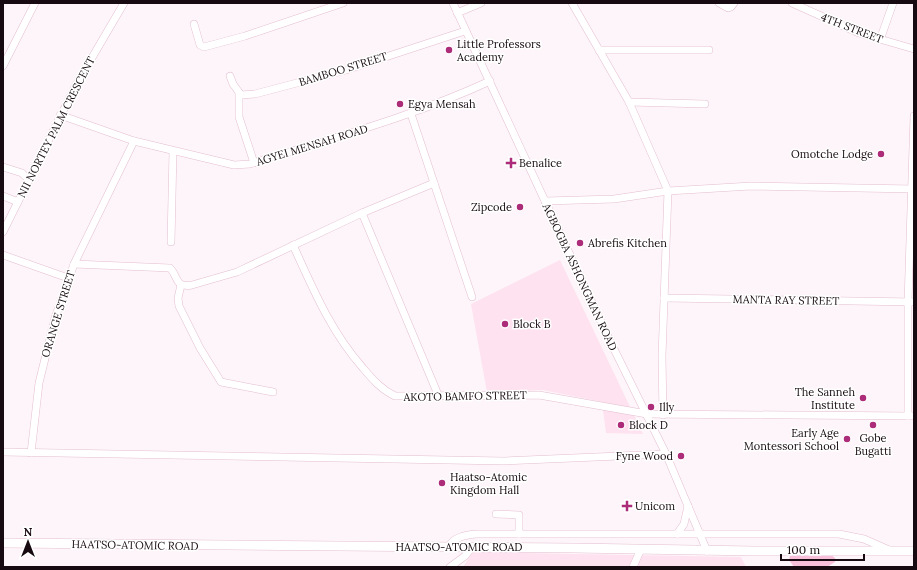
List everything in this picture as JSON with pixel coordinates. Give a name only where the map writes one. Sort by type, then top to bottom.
[{"type":"main road","name":"HAATSO-ATOMIC ROAD","points":[[3,543],[472,547],[707,551],[914,551]]},
{"type":"street","points":[[3,66],[35,3]]},
{"type":"street","name":"NII NORTEY PALM CRESCENT","points":[[3,232],[60,115],[103,37],[124,3]]},
{"type":"street","points":[[194,24],[200,45],[204,47],[245,36],[343,3]]},
{"type":"street","name":"AGBOGBA ASHONGMAN ROAD","points":[[453,3],[610,341],[666,454],[707,551]]},
{"type":"street","points":[[457,13],[481,3]]},
{"type":"street","points":[[719,3],[728,8],[734,3]]},
{"type":"street","name":"4TH STREET","points":[[792,3],[805,6],[880,40],[914,49]]},
{"type":"street","points":[[880,40],[893,3]]},
{"type":"street","points":[[575,4],[629,102],[668,191],[662,356],[663,414]]},
{"type":"street","name":"BAMBOO STREET","points":[[239,93],[241,95],[248,96],[346,70],[465,31]]},
{"type":"street","points":[[599,50],[710,50]]},
{"type":"street","points":[[230,76],[239,93],[240,117],[254,163]]},
{"type":"street","name":"AGYEI MENSAH ROAD","points":[[60,115],[134,141],[234,165],[254,163],[411,114],[451,99],[490,80]]},
{"type":"street","points":[[629,102],[705,104]]},
{"type":"street","points":[[411,114],[472,297]]},
{"type":"street","points":[[911,416],[912,189],[914,116]]},
{"type":"street","name":"ORANGE STREET","points":[[31,453],[39,383],[44,359],[68,278],[134,141]]},
{"type":"street","points":[[172,242],[173,151]]},
{"type":"street","points":[[3,167],[22,173],[29,180]]},
{"type":"street","points":[[181,285],[192,285],[237,272],[362,213],[434,183]]},
{"type":"street","points":[[545,201],[614,199],[668,191],[751,186],[912,189]]},
{"type":"street","points":[[3,196],[18,202]]},
{"type":"street","points":[[362,213],[439,397]]},
{"type":"street","name":"AKOTO BAMFO STREET","points":[[293,245],[329,322],[349,352],[378,386],[396,396],[439,397],[539,395],[647,414],[911,416]]},
{"type":"street","points":[[3,255],[68,278]]},
{"type":"street","points":[[74,264],[170,268],[181,285],[178,298],[179,306],[200,348],[221,382],[273,392]]},
{"type":"street","name":"MANTA RAY STREET","points":[[664,298],[911,302]]},
{"type":"street","points":[[3,452],[504,461],[666,454]]},
{"type":"street","points":[[677,534],[684,524],[688,506]]},
{"type":"street","points":[[496,514],[519,515],[520,534]]},
{"type":"street","points":[[448,547],[456,539],[467,535],[839,534],[864,539],[889,550]]},
{"type":"street","points":[[450,567],[465,556],[472,547]]},
{"type":"street","points":[[633,567],[641,549]]},
{"type":"shaded area","points":[[560,260],[643,434],[606,433],[602,402],[543,390],[487,392],[471,304]]},
{"type":"shaded area","points":[[473,552],[741,557],[746,567],[463,567]]},
{"type":"shaded area","points":[[831,555],[835,558],[835,562],[827,567],[794,567],[789,560],[790,556]]},
{"type":"place","name":"Little Professors Academy","points":[[449,50]]},
{"type":"place","name":"Egya Mensah","points":[[400,104]]},
{"type":"place","name":"Omotche Lodge","points":[[881,154]]},
{"type":"place","name":"Benalice","points":[[511,163]]},
{"type":"place","name":"Zipcode","points":[[520,207]]},
{"type":"place","name":"Abrefis Kitchen","points":[[580,243]]},
{"type":"place","name":"Block B","points":[[505,324]]},
{"type":"place","name":"The Sanneh Institute","points":[[863,398]]},
{"type":"place","name":"Illy","points":[[651,407]]},
{"type":"place","name":"Block D","points":[[621,425]]},
{"type":"place","name":"Gobe Bugatti","points":[[873,425]]},
{"type":"place","name":"Early Age Montessori School","points":[[847,439]]},
{"type":"place","name":"Fyne Wood","points":[[681,456]]},
{"type":"place","name":"Haatso-Atomic Kingdom Hall","points":[[442,483]]},
{"type":"place","name":"Unicom","points":[[627,506]]}]
